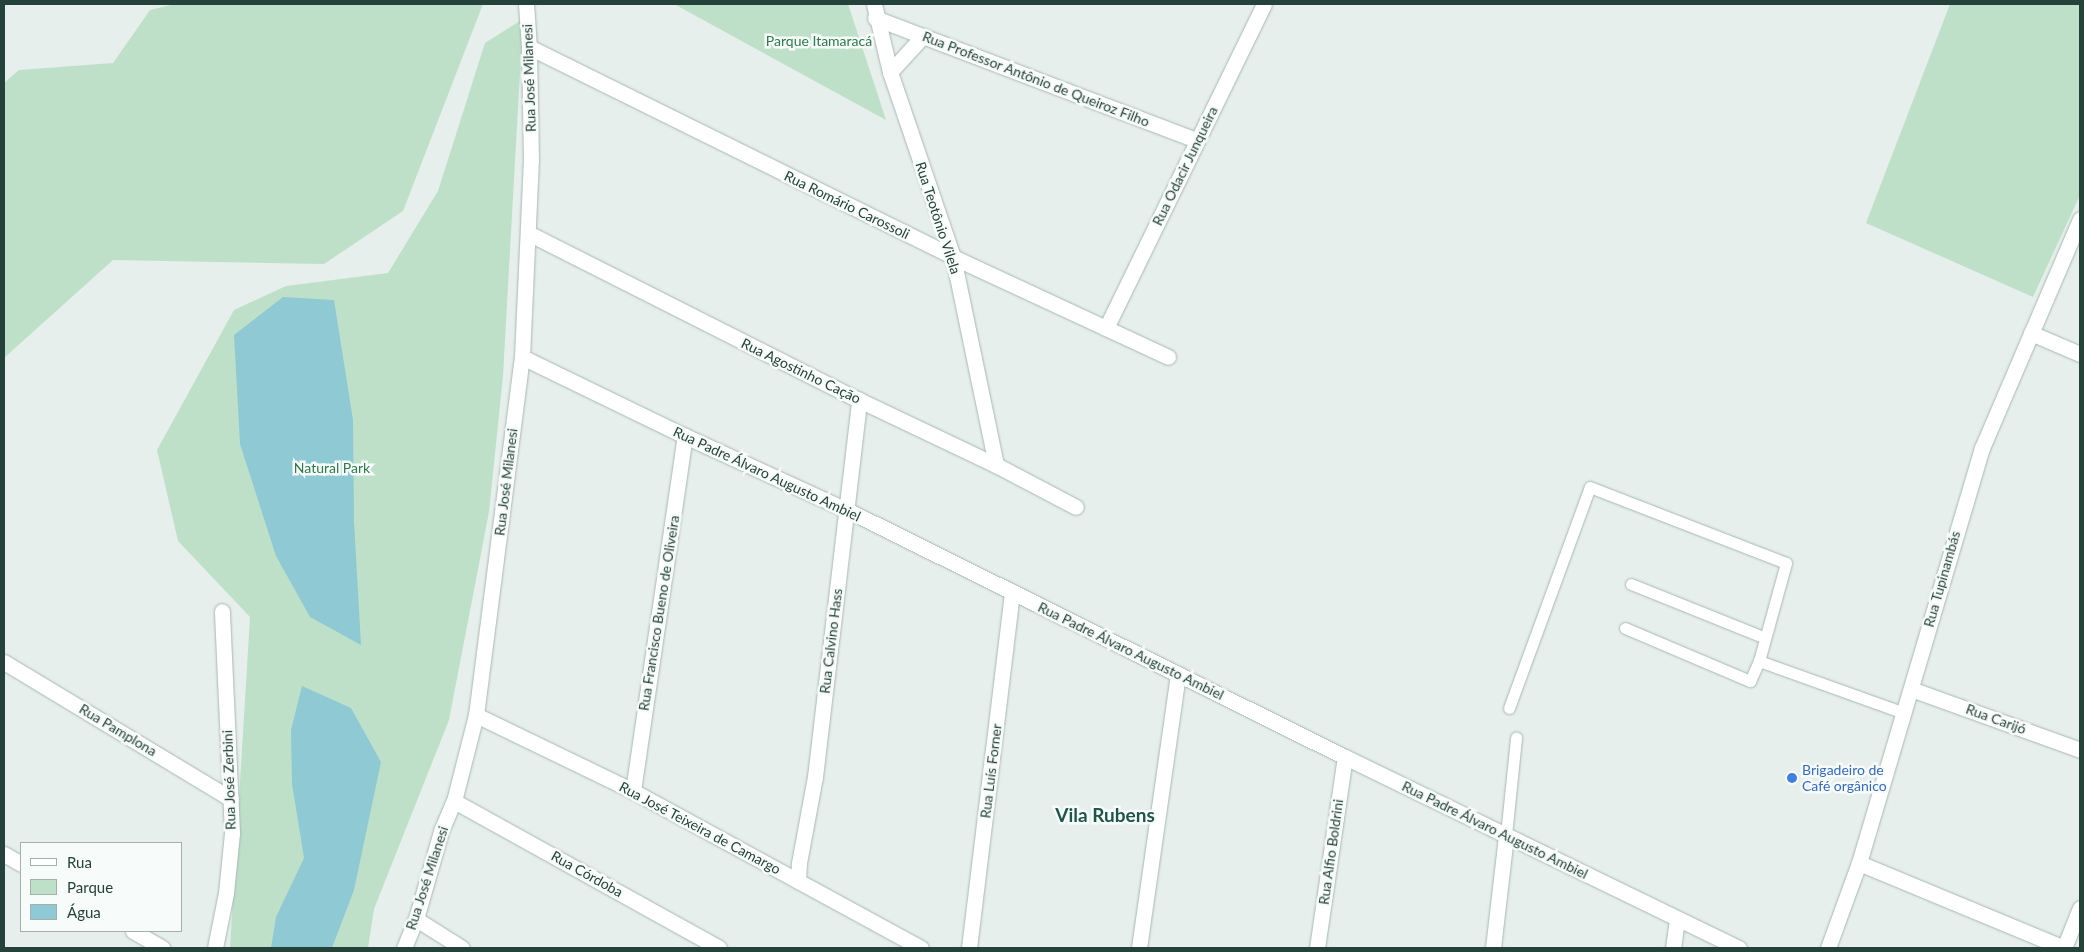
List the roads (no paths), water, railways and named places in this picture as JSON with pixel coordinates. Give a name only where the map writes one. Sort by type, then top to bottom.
[{"type":"street","name":"Rua José Milanesi","points":[[404,948],[416,919],[441,831],[454,801],[476,714],[522,357],[531,161],[529,47],[526,4]]},
{"type":"street","name":"Rua Odacir Junqueira","points":[[1106,328],[1196,140],[1264,4]]},
{"type":"street","name":"Rua Professor Antônio de Queiroz Filho","points":[[874,11],[923,36],[1196,140]]},
{"type":"street","name":"Rua Teotônio Vilela","points":[[874,11],[890,72],[953,257],[996,465]]},
{"type":"street","points":[[890,72],[923,36]]},
{"type":"street","name":"Rua Romário Carossoli","points":[[529,47],[953,257],[1168,358]]},
{"type":"street","name":"Rua Tupinambás","points":[[1828,948],[1859,863],[1982,448],[2080,219]]},
{"type":"street","name":"Rua Agostinho Cação","points":[[528,233],[860,400],[996,465],[1076,507]]},
{"type":"street","points":[[2031,333],[2080,354]]},
{"type":"street","name":"Rua Padre Álvaro Augusto Ambiel","points":[[522,357],[684,436],[847,510],[1012,594],[1739,948]]},
{"type":"street","name":"Rua Calvino Hass","points":[[798,881],[799,863],[815,777],[860,400]]},
{"type":"street","name":"Rua Francisco Bueno de Oliveira","points":[[633,791],[684,436]]},
{"type":"street","name":"Rua Luís Forner","points":[[969,948],[1012,594]]},
{"type":"street","name":"Rua José Zerbini","points":[[215,948],[229,866],[232,799],[222,611]]},
{"type":"street","name":"Rua Pamplona","points":[[4,662],[232,799]]},
{"type":"street","points":[[1139,948],[1178,674]]},
{"type":"street","name":"Rua Carijó","points":[[1911,689],[2080,750]]},
{"type":"street","name":"Rua José Teixeira de Camargo","points":[[476,714],[633,791],[921,948]]},
{"type":"street","name":"Rua Alfio Boldrini","points":[[1317,948],[1344,757]]},
{"type":"street","name":"Rua Córdoba","points":[[454,801],[720,948]]},
{"type":"street","points":[[1493,948],[1506,835]]},
{"type":"street","points":[[4,854],[20,863]]},
{"type":"street","points":[[1859,863],[2064,948],[2080,908]]},
{"type":"street","points":[[416,919],[462,948]]},
{"type":"street","points":[[1673,948],[1677,919]]},
{"type":"street","points":[[135,932],[163,948]]},
{"type":"lane","points":[[1509,708],[1590,487],[1786,563],[1759,661],[1750,680],[1625,628]]},
{"type":"lane","points":[[1631,584],[1765,638]]},
{"type":"lane","points":[[1759,661],[1904,713]]},
{"type":"lane","points":[[1506,835],[1516,738]]},
{"type":"water","points":[[283,297],[334,300],[353,420],[354,521],[361,645],[310,617],[276,556],[240,444],[234,335]]},
{"type":"water","points":[[302,686],[351,708],[381,762],[354,890],[332,948],[271,948],[276,917],[304,858],[292,784],[291,730]]},
{"type":"place","name":"Brigadeiro de Café orgânico","points":[[1792,778]]},
{"type":"district","name":"Vila Rubens","points":[[1105,815]]},
{"type":"park label","name":"Parque Itamaracá","points":[[819,41]]},
{"type":"park label","name":"Natural Park","points":[[332,468]]}]
